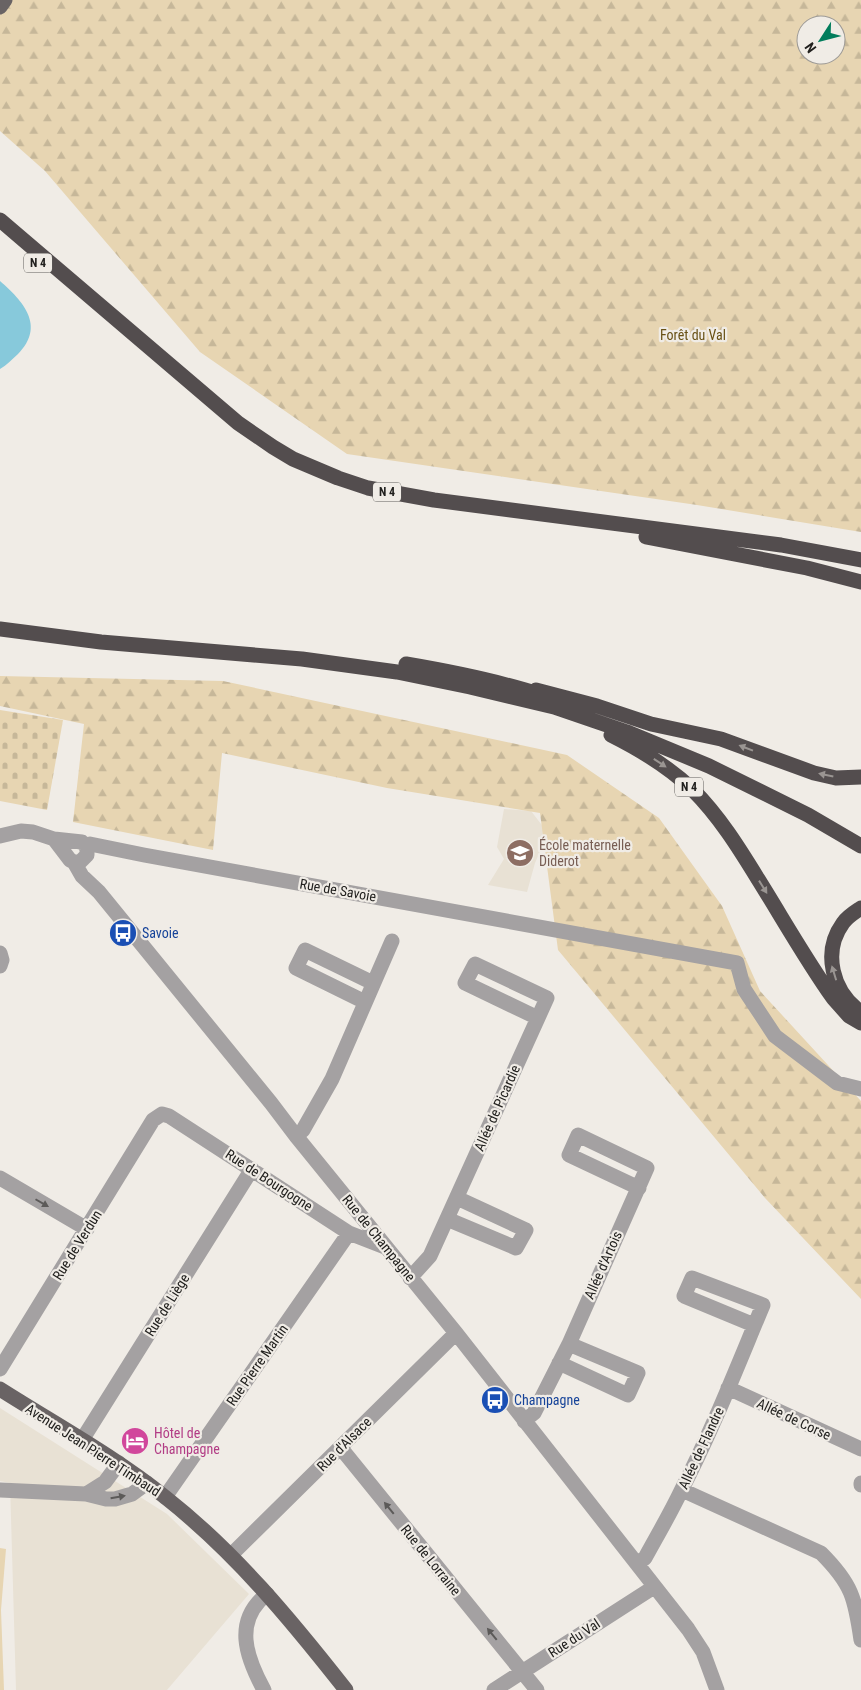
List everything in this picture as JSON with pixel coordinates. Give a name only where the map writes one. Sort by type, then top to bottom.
[{"type":"highway","name":"N 4","points":[[0,220],[238,423],[286,455],[311,468],[368,488],[409,496],[781,545],[861,560]]},
{"type":"highway","name":"N 4","points":[[0,231],[233,430],[273,458],[338,488],[385,499],[646,537],[786,555],[861,570]]},
{"type":"highway","name":"N 4","points":[[646,537],[807,568],[861,582]]},
{"type":"highway","name":"N 4","points":[[0,629],[31,632],[101,632],[302,649],[468,681],[516,687],[629,724],[712,757],[798,800],[861,835]]},
{"type":"highway","name":"N 4","points":[[468,681],[534,689],[597,706],[650,724],[721,739],[814,773],[836,778],[861,777]]},
{"type":"highway","name":"N 4","points":[[468,681],[554,707],[627,732],[709,766],[808,815],[861,846]]},
{"type":"highway","name":"N 4","points":[[468,681],[598,729],[638,749],[671,771],[693,790],[715,814],[740,850],[832,998],[850,1016],[861,1023]]},
{"type":"highway","points":[[861,908],[843,922],[833,945],[831,960],[841,992],[861,1012]]},
{"type":"main road","points":[[0,7],[5,0]]},
{"type":"main road","name":"Avenue Jean Pierre Timbaud","points":[[0,1389],[119,1464],[165,1497],[231,1555],[267,1594],[346,1690]]},
{"type":"street","name":"Rue de Savoie","points":[[0,836],[21,831],[33,832],[54,839],[79,853],[92,854],[107,847],[144,856],[737,962],[744,989],[775,1036],[837,1083],[861,1089]]},
{"type":"street","name":"Rue de Champagne","points":[[79,853],[99,892],[272,1103],[296,1136],[456,1333],[688,1629],[703,1652],[718,1690]]},
{"type":"street","points":[[296,1136],[303,1130],[332,1079],[392,941]]},
{"type":"street","points":[[365,1002],[296,968],[305,950],[373,983]]},
{"type":"street","points":[[0,953],[2,960],[0,966]]},
{"type":"street","name":"Allée de Picardie","points":[[410,1278],[430,1256],[457,1198],[538,1018],[547,998],[475,964],[465,983],[538,1018]]},
{"type":"street","name":"Rue de Bourgogne","points":[[153,1120],[162,1114],[169,1116],[349,1232],[387,1247]]},
{"type":"street","name":"Rue de Verdun","points":[[0,1369],[153,1120]]},
{"type":"street","name":"Allée d'Artois","points":[[524,1421],[534,1414],[569,1344],[639,1188],[647,1168],[578,1135],[569,1155],[639,1188]]},
{"type":"street","name":"Rue de Liège","points":[[82,1440],[252,1169]]},
{"type":"street","points":[[0,1178],[87,1229]]},
{"type":"street","points":[[447,1219],[516,1248],[526,1230],[457,1198]]},
{"type":"street","name":"Rue Pierre Martin","points":[[165,1497],[349,1232]]},
{"type":"street","name":"Allée de Flandre","points":[[637,1564],[645,1558],[682,1490],[728,1388],[762,1306],[692,1278],[684,1296],[754,1325]]},
{"type":"street","name":"Rue d'Alsace","points":[[231,1555],[456,1333]]},
{"type":"street","points":[[559,1363],[628,1394],[638,1373],[569,1344]]},
{"type":"street","name":"Allée de Corse","points":[[728,1388],[861,1449]]},
{"type":"street","name":"Rue de Lorraine","points":[[340,1447],[537,1690]]},
{"type":"street","points":[[86,1494],[105,1482],[119,1464]]},
{"type":"street","points":[[0,1490],[86,1494],[106,1499],[115,1499],[132,1494],[147,1483]]},
{"type":"street","points":[[682,1490],[821,1553],[836,1568],[847,1585],[856,1606],[861,1640]]},
{"type":"street","name":"Rue du Val","points":[[494,1690],[654,1587]]},
{"type":"street","points":[[264,1690],[250,1660],[246,1640],[246,1626],[252,1610],[267,1594]]},
{"type":"shaded area","name":"École maternelle Diderot","points":[[504,809],[531,811],[548,833],[535,863],[527,892],[488,885],[504,859],[497,847]]},
{"type":"shaded area","points":[[0,1408],[167,1514],[249,1594],[167,1690],[16,1690],[10,1483],[0,1481]]},
{"type":"green space","name":"Forêt du Val","points":[[0,0],[861,0],[861,532],[697,505],[347,454],[200,352],[45,171],[0,131]]},
{"type":"green space","points":[[0,676],[223,681],[567,755],[659,818],[722,906],[760,991],[861,1101],[861,1299],[765,1198],[558,950],[540,813],[387,788],[222,753],[213,850],[73,822],[84,724],[0,706]]},
{"type":"green space","points":[[0,710],[63,720],[47,810],[0,801]]},
{"type":"green space","points":[[0,1548],[6,1549],[1,1610],[4,1690],[0,1690]]},
{"type":"water","points":[[0,281],[23,306],[31,324],[26,344],[18,354],[0,369]]},
{"type":"place","name":"École maternelle Diderot","points":[[520,853]]},
{"type":"place","name":"Savoie","points":[[123,933]]},
{"type":"place","name":"Champagne","points":[[495,1400]]},
{"type":"place","name":"Hôtel de Champagne","points":[[135,1441]]}]
